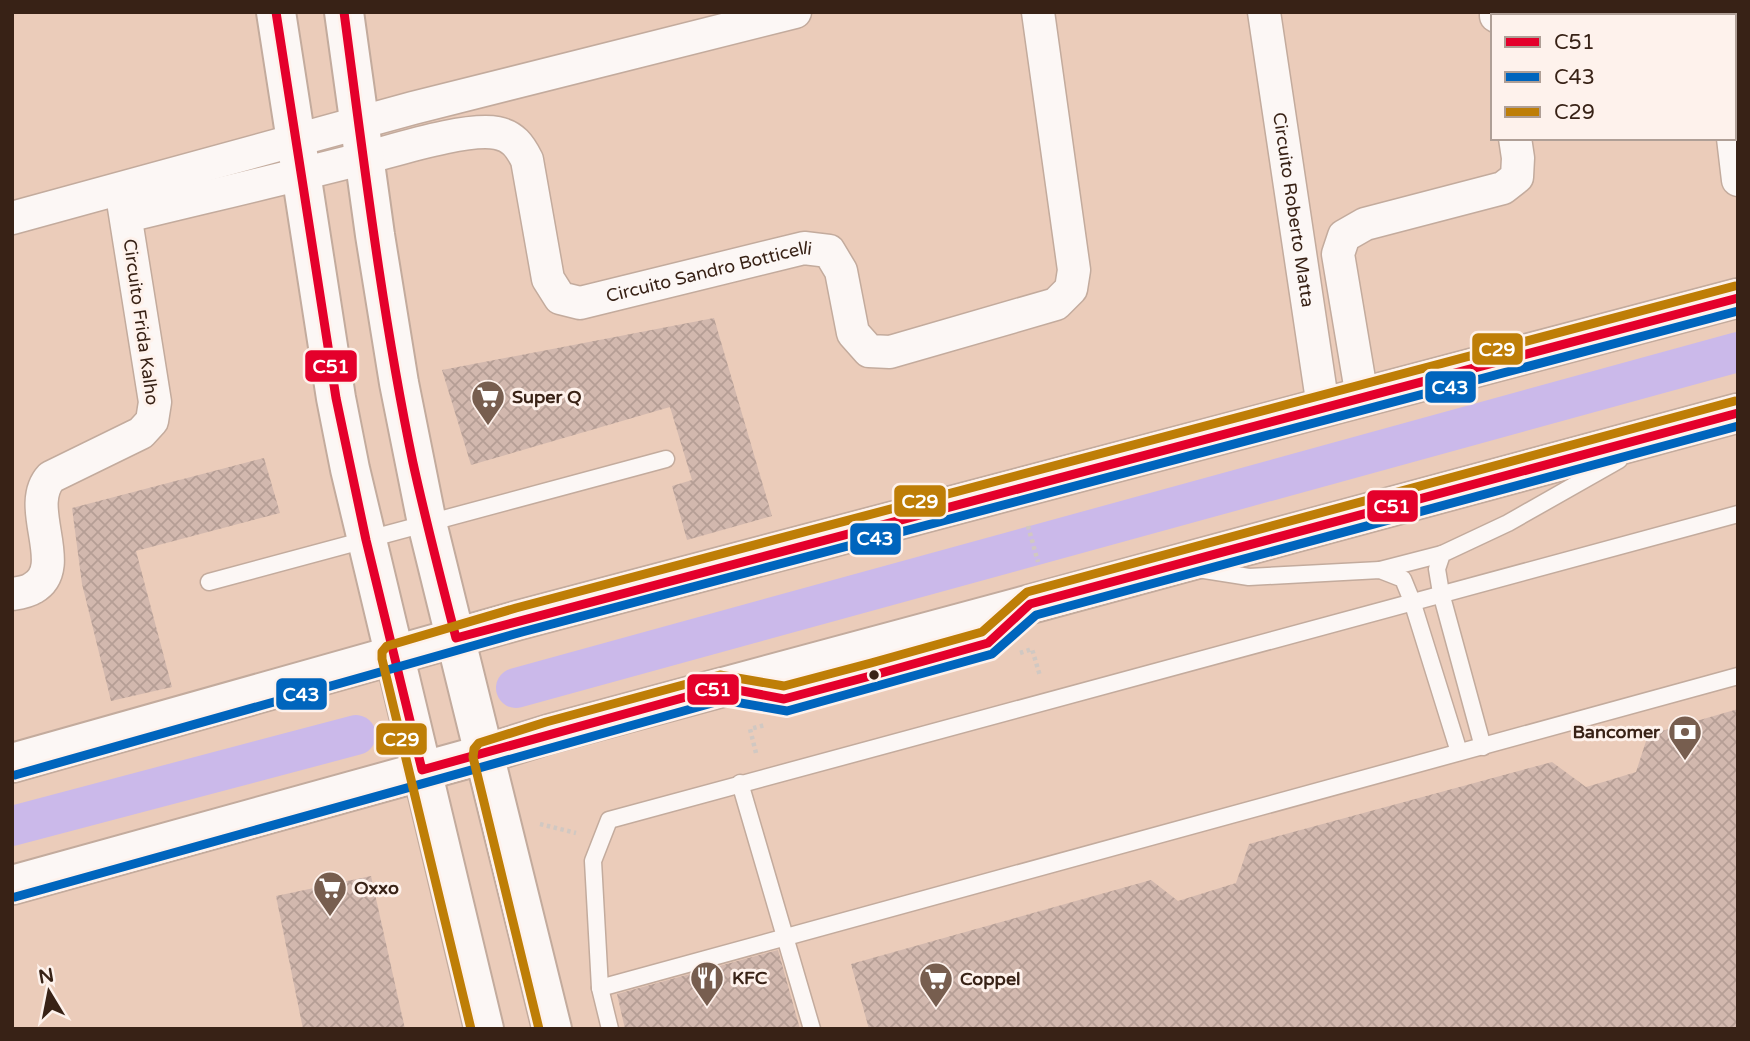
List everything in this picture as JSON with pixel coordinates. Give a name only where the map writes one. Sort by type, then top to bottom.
[{"type":"main road","points":[[276,12],[336,398],[366,540],[484,1029]]},
{"type":"main road","points":[[344,12],[399,383],[427,523],[552,1029]]},
{"type":"main road","points":[[12,763],[456,638],[1738,299]]},
{"type":"main road","points":[[12,885],[549,734],[1738,413]]},
{"type":"street","points":[[12,218],[123,201],[362,141],[795,12]]},
{"type":"street","name":"Circuito Sandro Botticelli","points":[[362,141],[415,145],[482,132],[510,137],[519,145],[527,160],[548,279],[560,298],[580,303],[804,248],[829,251],[841,271],[853,333],[869,351],[890,352],[1056,304],[1071,289],[1074,270],[1038,12]]},
{"type":"street","name":"Circuito Roberto Matta","points":[[1264,12],[1323,407]]},
{"type":"street","points":[[1362,397],[1338,254],[1344,236],[1365,224],[1503,188],[1517,177],[1515,140]]},
{"type":"street","points":[[1733,140],[1738,180]]},
{"type":"street","name":"Circuito Frida Kalho","points":[[12,594],[32,589],[45,578],[48,562],[40,496],[44,485],[51,477],[141,433],[152,421],[155,402],[123,201]]},
{"type":"lane","points":[[1172,565],[1250,577],[1380,570],[1442,554],[1508,523],[1670,431]]},
{"type":"lane","points":[[209,582],[666,459]]},
{"type":"lane","points":[[610,1029],[600,988],[593,860],[609,820],[1738,514]]},
{"type":"lane","points":[[1442,554],[1437,569],[1441,593],[1483,747]]},
{"type":"lane","points":[[1380,570],[1403,579],[1459,752]]},
{"type":"lane","points":[[600,988],[1738,676]]},
{"type":"lane","points":[[740,783],[812,1029]]},
{"type":"path","points":[[1026,519],[1039,566]]},
{"type":"path","points":[[501,815],[601,840]]},
{"type":"building","points":[[714,318],[772,516],[687,540],[672,486],[692,480],[670,407],[471,465],[442,370]]},
{"type":"building","points":[[264,458],[280,513],[136,551],[172,687],[111,701],[82,584],[72,508]]},
{"type":"building","points":[[1738,709],[1738,1029],[869,1029],[851,964],[1151,880],[1178,901],[1236,883],[1249,844],[1552,762],[1586,787],[1636,772],[1648,735]]},
{"type":"building","points":[[371,876],[405,1029],[303,1029],[276,896]]},
{"type":"building","name":"KFC","points":[[778,950],[800,1029],[625,1029],[617,994]]},
{"type":"waterway","points":[[516,688],[1738,352]]},
{"type":"waterway","points":[[12,826],[356,735]]},
{"type":"transit line","name":"C51","points":[[276,12],[336,398],[366,540],[422,770],[722,687],[784,699],[874,675],[988,643],[1030,604],[1738,413]]},
{"type":"transit line","name":"C51","points":[[344,12],[374,238],[402,407],[423,507],[456,638],[1738,298]]},
{"type":"transit line","name":"C29","points":[[471,1029],[382,659],[382,652],[387,646],[516,608],[1735,286]]},
{"type":"transit line","name":"C43","points":[[15,775],[522,632],[1738,311]]},
{"type":"transit line","name":"C29","points":[[539,1029],[473,757],[474,749],[479,743],[720,675],[784,686],[871,663],[982,632],[1027,592],[1735,401]]},
{"type":"transit line","name":"C43","points":[[15,897],[723,700],[787,711],[992,654],[1036,615],[1738,426]]},
{"type":"place","name":"Super Q","points":[[488,427]]},
{"type":"place","name":"Bancomer","points":[[1685,762]]},
{"type":"place","name":"Oxxo","points":[[330,918]]},
{"type":"place","name":"KFC","points":[[707,1008]]},
{"type":"place","name":"Coppel","points":[[936,1009]]}]
